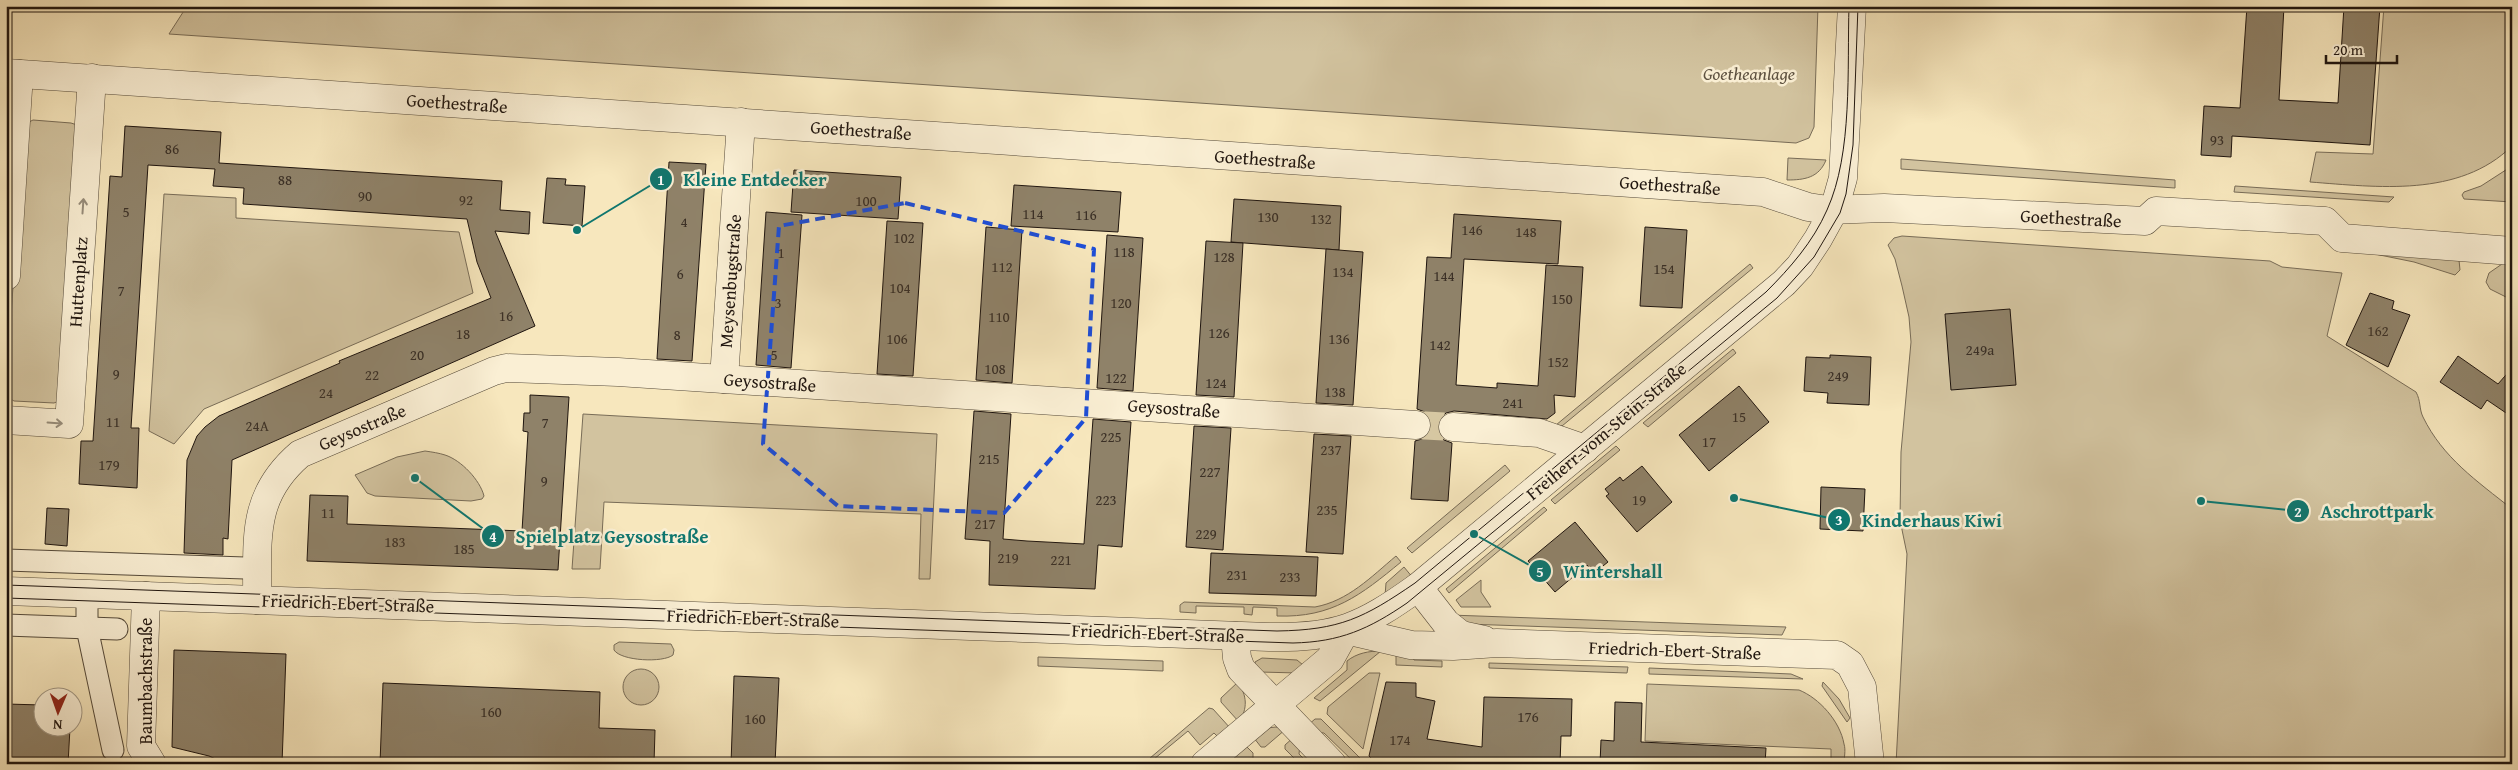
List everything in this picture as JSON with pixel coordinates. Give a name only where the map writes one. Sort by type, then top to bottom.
[{"type":"street","name":"Freiherr-vom-Stein-Straße","points":[[1346,630],[1424,595],[1584,449],[1784,283],[1810,251],[1834,210],[1843,178],[1846,154],[1852,6]]},
{"type":"street","name":"Goethestraße","points":[[13,73],[1763,192],[1808,207],[1834,210],[1884,208],[2145,221],[2156,211],[2325,221],[2342,238],[2512,251]]},
{"type":"street","points":[[6,276],[13,73]]},
{"type":"street","name":"Huttenplatz","points":[[6,420],[69,424],[92,78]]},
{"type":"street","name":"Meysenbugstraße","points":[[724,379],[741,122]]},
{"type":"street","name":"Geysostraße","points":[[257,600],[261,509],[267,493],[283,469],[300,454],[494,371],[506,368],[724,379],[1416,425]]},
{"type":"street","points":[[1453,427],[1539,433],[1584,449]]},
{"type":"street","points":[[18,558],[89,563],[245,568]]},
{"type":"street","points":[[89,563],[86,628],[113,750]]},
{"type":"street","points":[[155,592],[166,565]]},
{"type":"street","name":"Friedrich-Ebert-Straße","points":[[6,591],[155,592],[257,600],[1235,636],[1307,637],[1346,630],[1411,645],[1453,646],[1497,643],[1837,655],[1850,664],[1862,687],[1870,764]]},
{"type":"street","name":"Baumbachstraße","points":[[152,764],[141,746],[155,592]]},
{"type":"street","name":"Friedrich-Ebert-Straße","points":[[1424,595],[1446,624],[1461,635],[1497,643]]},
{"type":"street","points":[[6,625],[117,629]]},
{"type":"street","points":[[1205,764],[1330,659],[1346,630]]},
{"type":"street","points":[[1235,636],[1241,669],[1332,764]]},
{"type":"highlighted area","points":[[905,203],[1094,249],[1086,418],[1004,513],[838,506],[763,444],[779,226]]},
{"type":"green space","name":"Goetheanlage","points":[[187,6],[1818,6],[1814,127],[1809,138],[1796,143],[169,34]]},
{"type":"green space","points":[[2384,6],[2512,6],[2512,146],[2491,163],[2468,174],[2442,182],[2389,187],[2310,182],[2316,152],[2373,154]]},
{"type":"green space","points":[[33,120],[77,125],[59,401],[54,403],[14,401],[6,396],[23,129],[27,123]]},
{"type":"green space","points":[[1788,158],[1826,160],[1819,171],[1810,177],[1787,180]]},
{"type":"green space","points":[[1901,159],[2175,180],[2175,188],[1901,169]]},
{"type":"green space","points":[[2512,166],[2512,202],[2464,199],[2462,195],[2464,192],[2481,186]]},
{"type":"green space","points":[[2235,186],[2394,197],[2389,202],[2234,192]]},
{"type":"green space","points":[[164,194],[236,198],[236,218],[459,232],[473,293],[204,409],[174,444],[149,431]]},
{"type":"green space","points":[[1902,236],[2270,261],[2282,267],[2342,273],[2327,336],[2416,392],[2423,417],[2440,445],[2462,468],[2512,509],[2512,764],[1896,764],[1907,554],[1900,520],[1901,452],[1911,342],[1909,317],[1902,286],[1895,259],[1888,245],[1894,238]]},
{"type":"green space","points":[[2370,253],[2459,260],[2460,270],[2455,275],[2414,262]]},
{"type":"green space","points":[[1750,264],[1753,268],[1562,426],[1556,425]]},
{"type":"green space","points":[[2502,264],[2512,264],[2512,300],[2490,289],[2486,282],[2489,273]]},
{"type":"green space","points":[[1733,349],[1736,353],[1648,427],[1643,423]]},
{"type":"green space","points":[[583,414],[937,434],[930,579],[919,579],[921,514],[604,502],[600,569],[572,569]]},
{"type":"green space","points":[[1616,446],[1620,450],[1555,504],[1551,500]]},
{"type":"green space","points":[[425,451],[445,455],[457,461],[469,471],[482,490],[484,496],[482,499],[471,501],[375,496],[367,493],[355,475],[397,457]]},
{"type":"green space","points":[[1505,465],[1510,471],[1412,553],[1407,548]]},
{"type":"green space","points":[[1544,507],[1547,510],[1449,593],[1446,589]]},
{"type":"green space","points":[[1396,556],[1401,562],[1372,585],[1345,602],[1314,613],[1296,616],[1277,616],[1277,608],[1253,607],[1252,615],[1244,614],[1244,607],[1196,606],[1196,613],[1180,612],[1180,605],[1184,602],[1315,607],[1327,604],[1349,594]]},
{"type":"green space","points":[[1404,567],[1413,578],[1385,596],[1386,583]]},
{"type":"green space","points":[[1481,580],[1481,592],[1491,607],[1461,607],[1456,600]]},
{"type":"green space","points":[[1450,615],[1786,627],[1782,635],[1466,624]]},
{"type":"green space","points":[[619,642],[671,644],[674,650],[673,655],[668,658],[652,660],[633,659],[618,654],[614,650],[614,645]]},
{"type":"green space","points":[[1381,651],[1320,701],[1314,698],[1347,670],[1347,661],[1351,658],[1363,653]]},
{"type":"green space","points":[[1396,651],[1410,651],[1414,660],[1442,661],[1442,667],[1396,665]]},
{"type":"green space","points":[[1038,657],[1163,661],[1163,671],[1038,666]]},
{"type":"green space","points":[[1262,658],[1297,660],[1303,665],[1298,673],[1259,672],[1255,662]]},
{"type":"green space","points":[[1489,663],[1628,667],[1627,673],[1489,668]]},
{"type":"green space","points":[[1649,668],[1791,674],[1803,679],[1649,674]]},
{"type":"green space","points":[[641,669],[654,674],[659,687],[654,700],[641,705],[628,700],[623,687],[628,674]]},
{"type":"green space","points":[[1369,673],[1380,673],[1363,749],[1327,714],[1328,707]]},
{"type":"green space","points":[[1238,682],[1245,697],[1244,712],[1239,722],[1221,702],[1221,698]]},
{"type":"green space","points":[[1823,682],[1839,699],[1850,718],[1847,722],[1822,686]]},
{"type":"green space","points":[[1647,684],[1799,690],[1814,699],[1828,711],[1838,727],[1845,746],[1844,764],[1831,764],[1831,749],[1645,741]]},
{"type":"green space","points":[[1209,708],[1213,709],[1231,729],[1219,738],[1214,733],[1200,745],[1188,731],[1148,764],[1143,764]]},
{"type":"green space","points":[[1315,719],[1321,719],[1366,764],[1356,764],[1324,733],[1313,732],[1307,726]]},
{"type":"green space","points":[[1267,728],[1286,729],[1265,747],[1261,747],[1254,738]]},
{"type":"green space","points":[[1294,737],[1300,744],[1299,754],[1309,764],[1300,764],[1285,749],[1285,745]]},
{"type":"green space","points":[[1245,745],[1253,753],[1253,758],[1246,764],[1232,764],[1235,761],[1234,755]]},
{"type":"building","points":[[2247,6],[2284,6],[2279,100],[2338,103],[2344,6],[2380,6],[2370,145],[2232,136],[2231,157],[2201,155],[2204,106],[2240,108]]},
{"type":"building","points":[[125,126],[221,132],[219,163],[502,181],[500,210],[530,212],[529,234],[495,231],[535,326],[232,460],[228,539],[223,538],[223,555],[184,553],[187,460],[197,436],[205,427],[219,416],[340,363],[339,361],[491,298],[477,262],[467,219],[243,204],[244,188],[213,186],[215,169],[148,165],[131,428],[139,428],[137,488],[79,484],[81,441],[93,441],[110,176],[122,177]]},
{"type":"building","points":[[669,162],[706,164],[692,361],[657,359]]},
{"type":"building","points":[[794,170],[901,177],[898,219],[791,212]]},
{"type":"building","points":[[547,178],[566,179],[565,185],[585,186],[582,226],[543,223]]},
{"type":"building","points":[[1014,185],[1121,192],[1118,232],[1011,226]]},
{"type":"building","points":[[1234,199],[1341,206],[1339,250],[1231,242]]},
{"type":"building","points":[[766,212],[802,215],[791,368],[756,365]]},
{"type":"building","points":[[1454,214],[1561,221],[1558,264],[1464,259],[1456,385],[1497,388],[1497,383],[1538,386],[1546,265],[1583,267],[1575,397],[1554,395],[1555,413],[1547,419],[1454,411],[1446,413],[1440,419],[1437,426],[1439,434],[1444,440],[1452,443],[1448,501],[1411,499],[1415,441],[1429,434],[1432,426],[1425,412],[1417,409],[1427,257],[1451,258]]},
{"type":"building","points":[[887,221],[923,223],[913,376],[877,374]]},
{"type":"building","points":[[986,227],[1022,230],[1012,383],[976,380]]},
{"type":"building","points":[[1645,227],[1687,230],[1682,308],[1640,306]]},
{"type":"building","points":[[1107,235],[1143,238],[1133,391],[1097,388]]},
{"type":"building","points":[[1206,241],[1243,243],[1234,397],[1196,395]]},
{"type":"building","points":[[1326,249],[1363,252],[1353,405],[1316,403]]},
{"type":"building","points":[[2370,293],[2394,301],[2392,309],[2410,315],[2388,367],[2346,345]]},
{"type":"building","points":[[2010,309],[2016,385],[1951,390],[1945,314]]},
{"type":"building","points":[[1830,355],[1871,357],[1869,405],[1827,403],[1828,393],[1804,391],[1806,357],[1830,358]]},
{"type":"building","points":[[2458,356],[2498,384],[2512,368],[2512,417],[2487,400],[2481,409],[2440,382]]},
{"type":"building","points":[[1739,386],[1769,422],[1709,471],[1679,435]]},
{"type":"building","points":[[530,395],[569,397],[558,570],[307,561],[310,495],[348,496],[347,524],[522,531],[528,432],[523,431],[524,413],[530,413]]},
{"type":"building","points":[[974,411],[1011,414],[1003,539],[1027,541],[1084,544],[1093,419],[1131,422],[1122,547],[1098,545],[1095,589],[989,585],[990,541],[965,539]]},
{"type":"building","points":[[1194,426],[1231,428],[1223,550],[1186,547]]},
{"type":"building","points":[[1314,434],[1351,436],[1343,554],[1306,552]]},
{"type":"building","points":[[1642,466],[1672,502],[1637,532],[1606,496],[1609,494],[1605,489],[1620,477],[1623,481]]},
{"type":"building","points":[[1821,487],[1865,489],[1863,531],[1820,529]]},
{"type":"building","points":[[47,508],[69,509],[67,546],[45,544]]},
{"type":"building","points":[[1575,522],[1608,562],[1594,573],[1587,565],[1555,592],[1528,561]]},
{"type":"building","points":[[1211,553],[1318,557],[1316,596],[1209,593]]},
{"type":"building","points":[[174,650],[286,654],[282,764],[226,764],[209,756],[172,747]]},
{"type":"building","points":[[734,676],[779,678],[775,764],[731,764]]},
{"type":"building","points":[[1386,682],[1416,683],[1416,697],[1435,701],[1427,739],[1482,747],[1484,697],[1572,699],[1571,736],[1561,736],[1560,764],[1452,764],[1422,760],[1421,764],[1377,764],[1369,756]]},
{"type":"building","points":[[383,683],[600,692],[599,728],[655,730],[654,764],[380,764]]},
{"type":"building","points":[[1615,702],[1642,703],[1641,742],[1766,748],[1765,764],[1600,764],[1601,740],[1614,741]]},
{"type":"building","points":[[6,704],[32,705],[32,738],[69,738],[68,764],[6,764]]},
{"type":"tunnel","points":[[1416,425],[1453,427]]},
{"type":"tram line","points":[[6,585],[1277,631],[1335,625],[1366,613],[1415,583],[1766,292],[1784,274],[1821,222],[1835,187],[1841,163],[1847,110],[1849,6]]},
{"type":"tram line","points":[[6,598],[1293,643],[1340,637],[1367,627],[1407,603],[1777,298],[1814,257],[1840,213],[1846,194],[1853,145],[1858,6]]},
{"type":"place","name":"Kleine Entdecker","points":[[577,230]]},
{"type":"place","name":"Spielplatz Geysostraße","points":[[415,478]]},
{"type":"place","name":"Kinderhaus Kiwi","points":[[1734,498]]},
{"type":"place","name":"Aschrottpark","points":[[2201,501]]},
{"type":"place","name":"Wintershall","points":[[1474,534]]}]
